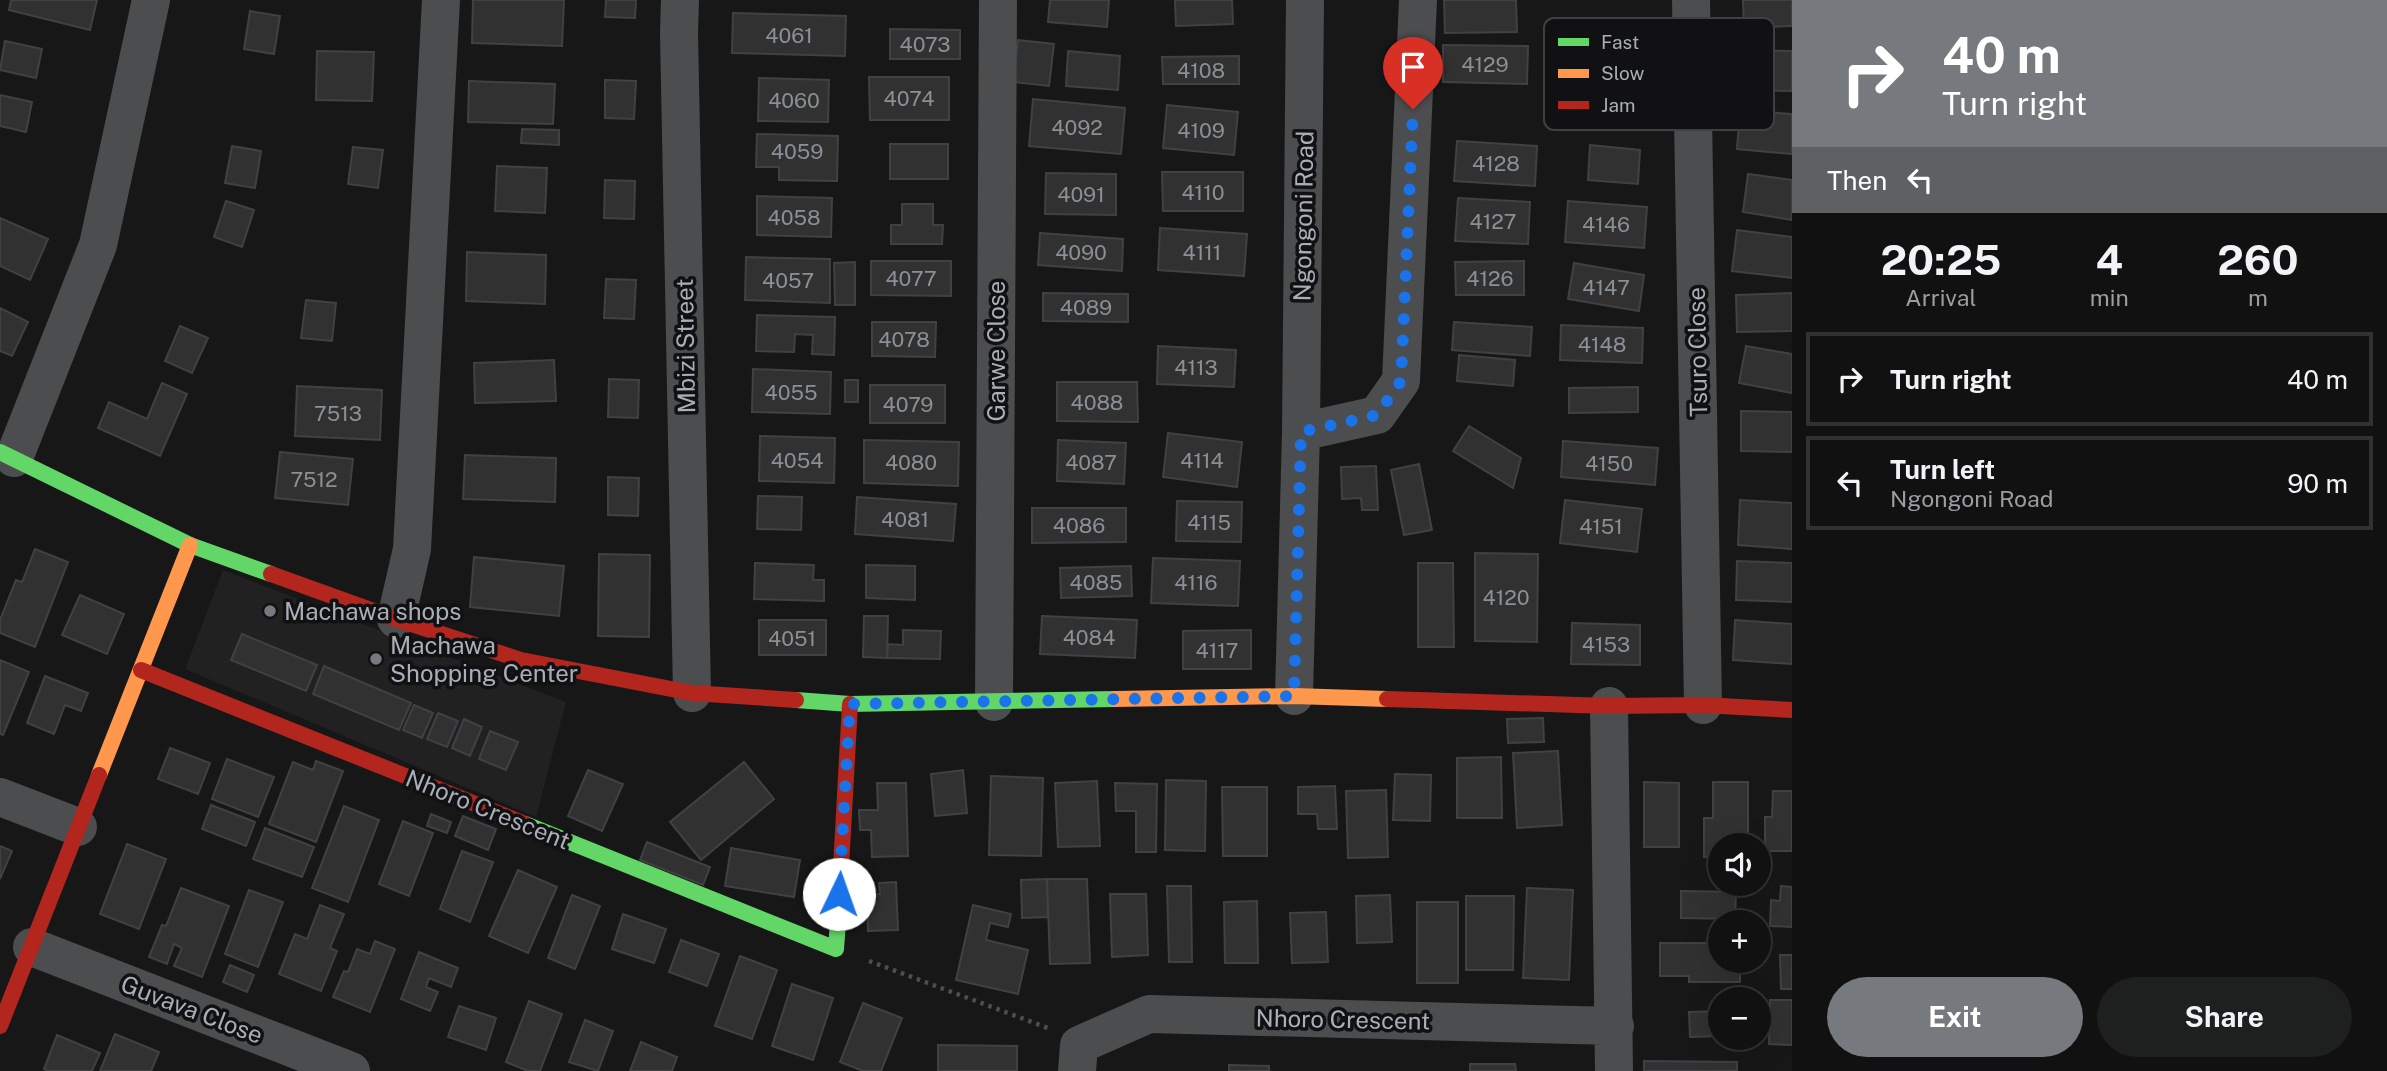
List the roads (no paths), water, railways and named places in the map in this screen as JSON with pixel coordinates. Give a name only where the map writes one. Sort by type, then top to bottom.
[{"type":"street","points":[[151,0],[98,245],[7,455],[190,545],[396,619],[521,660],[692,693],[850,704],[1294,696],[1609,706],[1703,705],[1792,710]]},
{"type":"street","points":[[396,619],[412,549],[441,0]]},
{"type":"street","name":"Mbizi Street","points":[[680,0],[692,693]]},
{"type":"street","name":"Garwe Close","points":[[993,702],[998,0]]},
{"type":"street","name":"Ngongoni Road","points":[[1294,696],[1301,432],[1305,0]]},
{"type":"street","points":[[1301,432],[1377,415],[1401,381],[1418,0]]},
{"type":"street","name":"Tsuro Close","points":[[1691,0],[1691,18]]},
{"type":"street","name":"Tsuro Close","points":[[1693,130],[1703,705]]},
{"type":"street","points":[[0,1026],[190,545]]},
{"type":"street","name":"Nhoro Crescent","points":[[141,670],[836,948],[850,704]]},
{"type":"street","points":[[1609,706],[1614,1071]]},
{"type":"street","points":[[0,797],[78,827]]},
{"type":"street","name":"Guvava Close","points":[[32,947],[351,1071]]},
{"type":"street","name":"Nhoro Crescent","points":[[1078,1058],[1149,1014],[1615,1026]]},
{"type":"place","name":"Machawa shops","points":[[270,611]]},
{"type":"place","name":"Machawa Shopping Center","points":[[376,659]]}]
